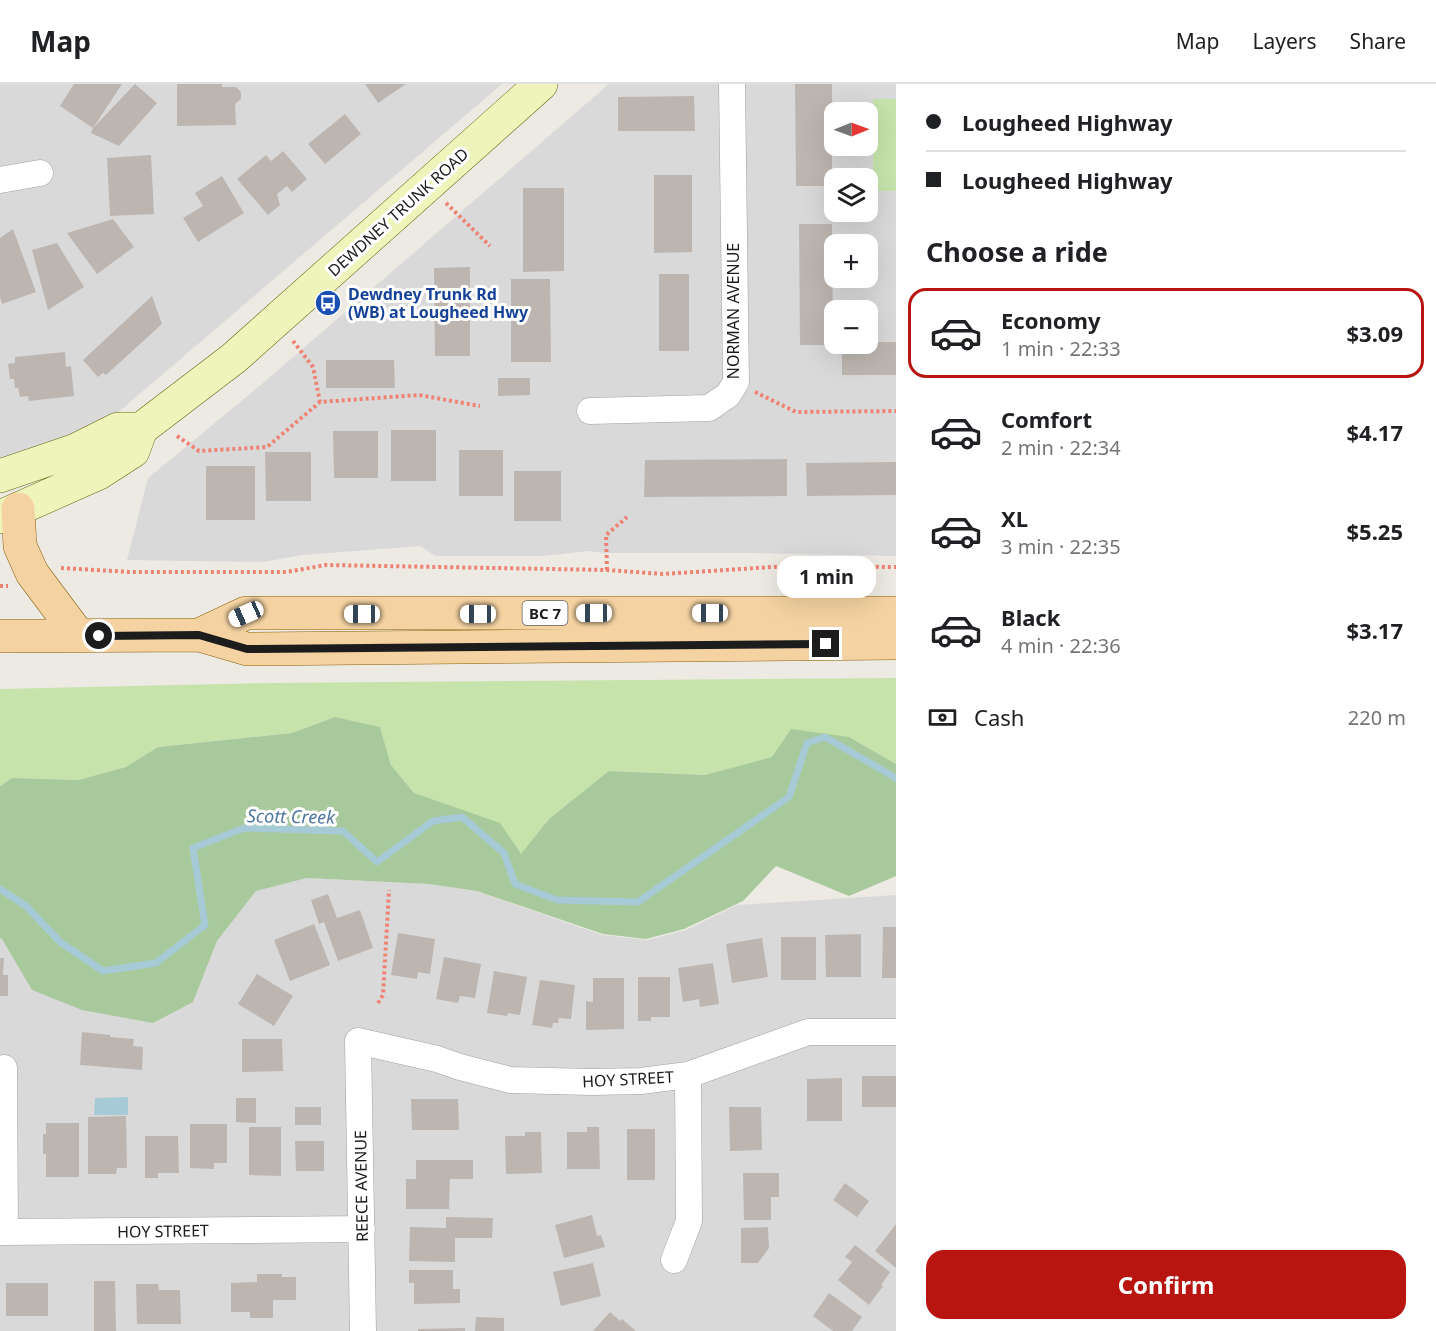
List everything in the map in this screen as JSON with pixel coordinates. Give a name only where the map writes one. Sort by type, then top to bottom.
[{"type":"main road","name":"DEWDNEY TRUNK ROAD","points":[[9,513],[99,472],[133,452],[147,424],[234,357],[541,84]]},
{"type":"main road","points":[[0,476],[76,450],[118,429],[147,424]]},
{"type":"main road","points":[[9,513],[32,573],[79,636]]},
{"type":"main road","name":"BC 7","points":[[199,635],[246,614],[896,613]]},
{"type":"main road","name":"BC 7","points":[[0,636],[199,635],[247,649],[896,643]]},
{"type":"street","name":"NORMAN AVENUE","points":[[590,411],[709,408],[728,395],[736,382],[732,84]]},
{"type":"street","points":[[0,180],[40,173]]},
{"type":"street","name":"HOY STREET","points":[[358,1041],[437,1059],[510,1080],[611,1082],[688,1075],[808,1032],[896,1032]]},
{"type":"street","name":"REECE AVENUE","points":[[358,1041],[363,1331]]},
{"type":"street","points":[[3,1232],[4,1068]]},
{"type":"street","points":[[674,1260],[689,1221],[688,1075]]},
{"type":"street","name":"HOY STREET","points":[[3,1232],[362,1229]]},
{"type":"path","points":[[457,216],[490,246]]},
{"type":"path","points":[[290,337],[313,367],[320,402]]},
{"type":"path","points":[[736,382],[796,412],[896,411]]},
{"type":"path","points":[[147,424],[199,451],[267,447],[320,402],[419,395],[480,406]]},
{"type":"path","points":[[607,570],[606,535],[627,517]]},
{"type":"path","points":[[55,568],[131,572],[286,572],[326,565],[607,570],[663,574],[788,566],[896,567]]},
{"type":"path","points":[[378,1003],[383,995],[388,890]]},
{"type":"shaded area","points":[[0,84],[502,84],[108,421],[0,461]]},
{"type":"shaded area","points":[[609,84],[896,84],[896,556],[588,551],[543,556],[435,556],[421,546],[302,555],[264,562],[127,560],[148,478],[262,384]]},
{"type":"shaded area","points":[[307,878],[429,884],[477,891],[602,935],[648,940],[686,930],[737,905],[896,895],[896,1331],[0,1331],[0,938],[193,1002],[217,941],[256,891]]},
{"type":"green space","points":[[873,99],[896,99],[896,191],[878,191],[878,168],[873,168],[873,156],[878,156],[878,102],[873,102]]},
{"type":"green space","points":[[896,678],[896,764],[849,737],[705,775],[610,771],[549,819],[521,855],[414,793],[391,765],[380,727],[335,717],[292,733],[158,747],[126,767],[78,780],[12,778],[0,786],[0,689],[272,683]]},
{"type":"green space","points":[[335,717],[380,727],[391,765],[414,793],[500,823],[521,854],[549,819],[609,771],[705,775],[772,757],[791,729],[849,737],[896,764],[896,876],[849,896],[776,866],[743,901],[684,929],[646,939],[603,934],[477,891],[429,884],[307,878],[256,891],[217,941],[193,1002],[153,1023],[82,1010],[32,990],[0,938],[0,786],[12,778],[78,780],[126,767],[158,747],[292,733]]},
{"type":"water","points":[[128,1097],[128,1115],[94,1115],[95,1098]]},
{"type":"building","points":[[74,84],[122,84],[93,128],[60,106]]},
{"type":"building","points":[[135,84],[157,103],[119,146],[91,133],[93,128]]},
{"type":"building","points":[[177,84],[222,84],[222,87],[236,87],[241,92],[241,99],[235,104],[236,125],[177,126]]},
{"type":"building","points":[[365,84],[406,84],[378,103]]},
{"type":"building","points":[[795,84],[832,84],[832,102],[824,102],[824,156],[832,156],[832,168],[824,168],[824,186],[796,186]]},
{"type":"building","points":[[694,96],[695,131],[618,131],[618,97]]},
{"type":"building","points":[[345,114],[361,134],[325,164],[308,144]]},
{"type":"building","points":[[283,151],[307,179],[292,192],[287,186],[277,194],[280,205],[268,215],[237,179],[266,155],[271,161]]},
{"type":"building","points":[[151,155],[154,214],[110,216],[107,158]]},
{"type":"building","points":[[654,175],[692,175],[692,252],[654,253]]},
{"type":"building","points":[[222,176],[244,213],[198,242],[183,218],[203,206],[195,193]]},
{"type":"building","points":[[523,188],[564,188],[564,271],[523,272]]},
{"type":"building","points":[[113,219],[134,247],[97,274],[67,233]]},
{"type":"building","points":[[799,224],[832,224],[832,234],[824,234],[824,288],[833,288],[833,300],[824,300],[824,345],[800,345]]},
{"type":"building","points":[[13,229],[36,292],[2,304],[0,238]]},
{"type":"building","points":[[57,243],[84,287],[48,310],[32,250]]},
{"type":"building","points":[[470,267],[470,356],[435,356],[434,268]]},
{"type":"building","points":[[659,274],[689,274],[689,351],[659,351]]},
{"type":"building","points":[[511,279],[550,279],[551,362],[511,362]]},
{"type":"building","points":[[152,296],[162,324],[106,375],[103,373],[98,377],[83,360]]},
{"type":"building","points":[[878,342],[896,342],[896,375],[842,375],[842,354],[878,354]]},
{"type":"building","points":[[65,352],[66,367],[71,366],[74,396],[29,401],[28,396],[20,397],[18,388],[15,388],[14,379],[10,379],[8,364],[15,363],[15,357]]},
{"type":"building","points":[[326,360],[394,360],[395,388],[326,388]]},
{"type":"building","points":[[498,378],[530,378],[530,395],[498,396]]},
{"type":"building","points":[[391,430],[436,430],[436,481],[391,481]]},
{"type":"building","points":[[333,431],[378,431],[378,478],[334,478]]},
{"type":"building","points":[[459,450],[503,450],[503,496],[459,496]]},
{"type":"building","points":[[265,452],[311,452],[311,501],[266,501]]},
{"type":"building","points":[[787,459],[787,496],[644,497],[645,460]]},
{"type":"building","points":[[896,462],[896,495],[807,496],[806,463]]},
{"type":"building","points":[[206,466],[255,466],[255,520],[206,520]]},
{"type":"building","points":[[514,471],[561,471],[561,521],[514,521]]},
{"type":"building","points":[[328,894],[337,918],[360,910],[373,948],[338,961],[324,922],[319,924],[311,900]]},
{"type":"building","points":[[314,924],[330,965],[290,981],[274,940]]},
{"type":"building","points":[[883,927],[896,927],[896,978],[882,978]]},
{"type":"building","points":[[398,933],[435,939],[430,974],[418,972],[417,979],[391,975]]},
{"type":"building","points":[[861,934],[861,977],[826,977],[825,935]]},
{"type":"building","points":[[781,937],[816,937],[816,980],[781,980]]},
{"type":"building","points":[[762,938],[768,977],[732,983],[726,944]]},
{"type":"building","points":[[444,957],[481,964],[475,998],[460,996],[458,1003],[436,999]]},
{"type":"building","points":[[0,958],[4,958],[3,975],[8,975],[8,996],[0,996]]},
{"type":"building","points":[[713,963],[719,1004],[700,1007],[699,999],[683,1002],[678,968]]},
{"type":"building","points":[[494,971],[527,977],[520,1015],[487,1013]]},
{"type":"building","points":[[257,974],[293,996],[274,1026],[238,1004]]},
{"type":"building","points":[[638,977],[670,977],[670,1017],[651,1017],[651,1021],[638,1021]]},
{"type":"building","points":[[593,978],[624,978],[624,1029],[586,1030],[586,1001],[593,1002]]},
{"type":"building","points":[[540,980],[575,985],[571,1019],[559,1018],[558,1023],[553,1023],[552,1028],[532,1025]]},
{"type":"building","points":[[82,1032],[134,1039],[133,1046],[143,1047],[142,1070],[80,1065]]},
{"type":"building","points":[[242,1039],[282,1039],[283,1071],[242,1072]]},
{"type":"building","points":[[862,1076],[896,1076],[896,1107],[862,1107]]},
{"type":"building","points":[[842,1078],[842,1121],[807,1121],[807,1079]]},
{"type":"building","points":[[236,1098],[256,1098],[256,1123],[236,1122]]},
{"type":"building","points":[[411,1099],[458,1099],[459,1130],[412,1130]]},
{"type":"building","points":[[295,1107],[321,1107],[321,1125],[295,1125]]},
{"type":"building","points":[[729,1107],[761,1107],[762,1150],[730,1151]]},
{"type":"building","points":[[126,1116],[127,1168],[117,1168],[116,1174],[88,1174],[88,1117]]},
{"type":"building","points":[[46,1123],[79,1123],[79,1177],[46,1177],[43,1134],[46,1134]]},
{"type":"building","points":[[190,1124],[227,1124],[227,1163],[214,1163],[214,1169],[190,1168]]},
{"type":"building","points":[[249,1127],[281,1127],[281,1176],[249,1175]]},
{"type":"building","points":[[587,1127],[599,1127],[600,1169],[567,1169],[567,1132],[587,1132]]},
{"type":"building","points":[[627,1129],[655,1129],[655,1180],[627,1180]]},
{"type":"building","points":[[525,1132],[541,1132],[542,1173],[506,1174],[505,1136],[525,1136]]},
{"type":"building","points":[[145,1136],[178,1136],[179,1173],[158,1173],[158,1178],[145,1178]]},
{"type":"building","points":[[295,1141],[324,1141],[324,1171],[296,1171]]},
{"type":"building","points":[[416,1160],[473,1160],[473,1179],[450,1179],[449,1209],[406,1209],[406,1179],[416,1179]]},
{"type":"building","points":[[743,1173],[779,1173],[779,1197],[771,1197],[771,1220],[744,1220]]},
{"type":"building","points":[[845,1183],[869,1201],[857,1217],[833,1200]]},
{"type":"building","points":[[592,1215],[597,1236],[601,1235],[605,1247],[564,1258],[555,1225]]},
{"type":"building","points":[[446,1217],[493,1218],[492,1238],[455,1238],[455,1262],[409,1261],[410,1227],[446,1228]]},
{"type":"building","points":[[896,1224],[896,1268],[875,1251]]},
{"type":"building","points":[[768,1227],[769,1248],[758,1263],[741,1263],[741,1228]]},
{"type":"building","points":[[855,1245],[890,1272],[869,1305],[838,1280],[852,1262],[845,1257]]},
{"type":"building","points":[[593,1263],[601,1296],[561,1306],[553,1272]]},
{"type":"building","points":[[409,1270],[453,1270],[453,1289],[460,1289],[460,1303],[414,1304],[414,1283],[409,1283]]},
{"type":"building","points":[[257,1274],[282,1274],[282,1277],[296,1277],[296,1300],[273,1300],[273,1318],[250,1318],[250,1312],[231,1312],[231,1283],[257,1282]]},
{"type":"building","points":[[94,1281],[115,1281],[116,1331],[94,1331]]},
{"type":"building","points":[[6,1283],[48,1283],[48,1316],[6,1316]]},
{"type":"building","points":[[136,1284],[158,1284],[159,1290],[180,1290],[181,1324],[137,1324]]},
{"type":"building","points":[[829,1293],[862,1317],[852,1331],[833,1331],[813,1316]]},
{"type":"building","points":[[610,1312],[620,1321],[622,1319],[636,1331],[593,1331]]},
{"type":"building","points":[[476,1317],[504,1318],[504,1331],[475,1331]]},
{"type":"building","points":[[465,1328],[465,1331],[418,1331],[418,1329]]},
{"type":"waterway","name":"Scott Creek","points":[[0,889],[26,906],[60,942],[103,971],[156,963],[205,925],[193,848],[244,828],[343,831],[377,862],[433,821],[462,817],[504,853],[515,884],[557,900],[638,902],[789,797],[807,743],[825,737],[896,778]]},
{"type":"place","name":"Dewdney Trunk Rd (WB) at Lougheed Hwy","points":[[328,303]]},
{"type":"route","points":[[99,636],[199,635],[247,649],[826,644]]}]
